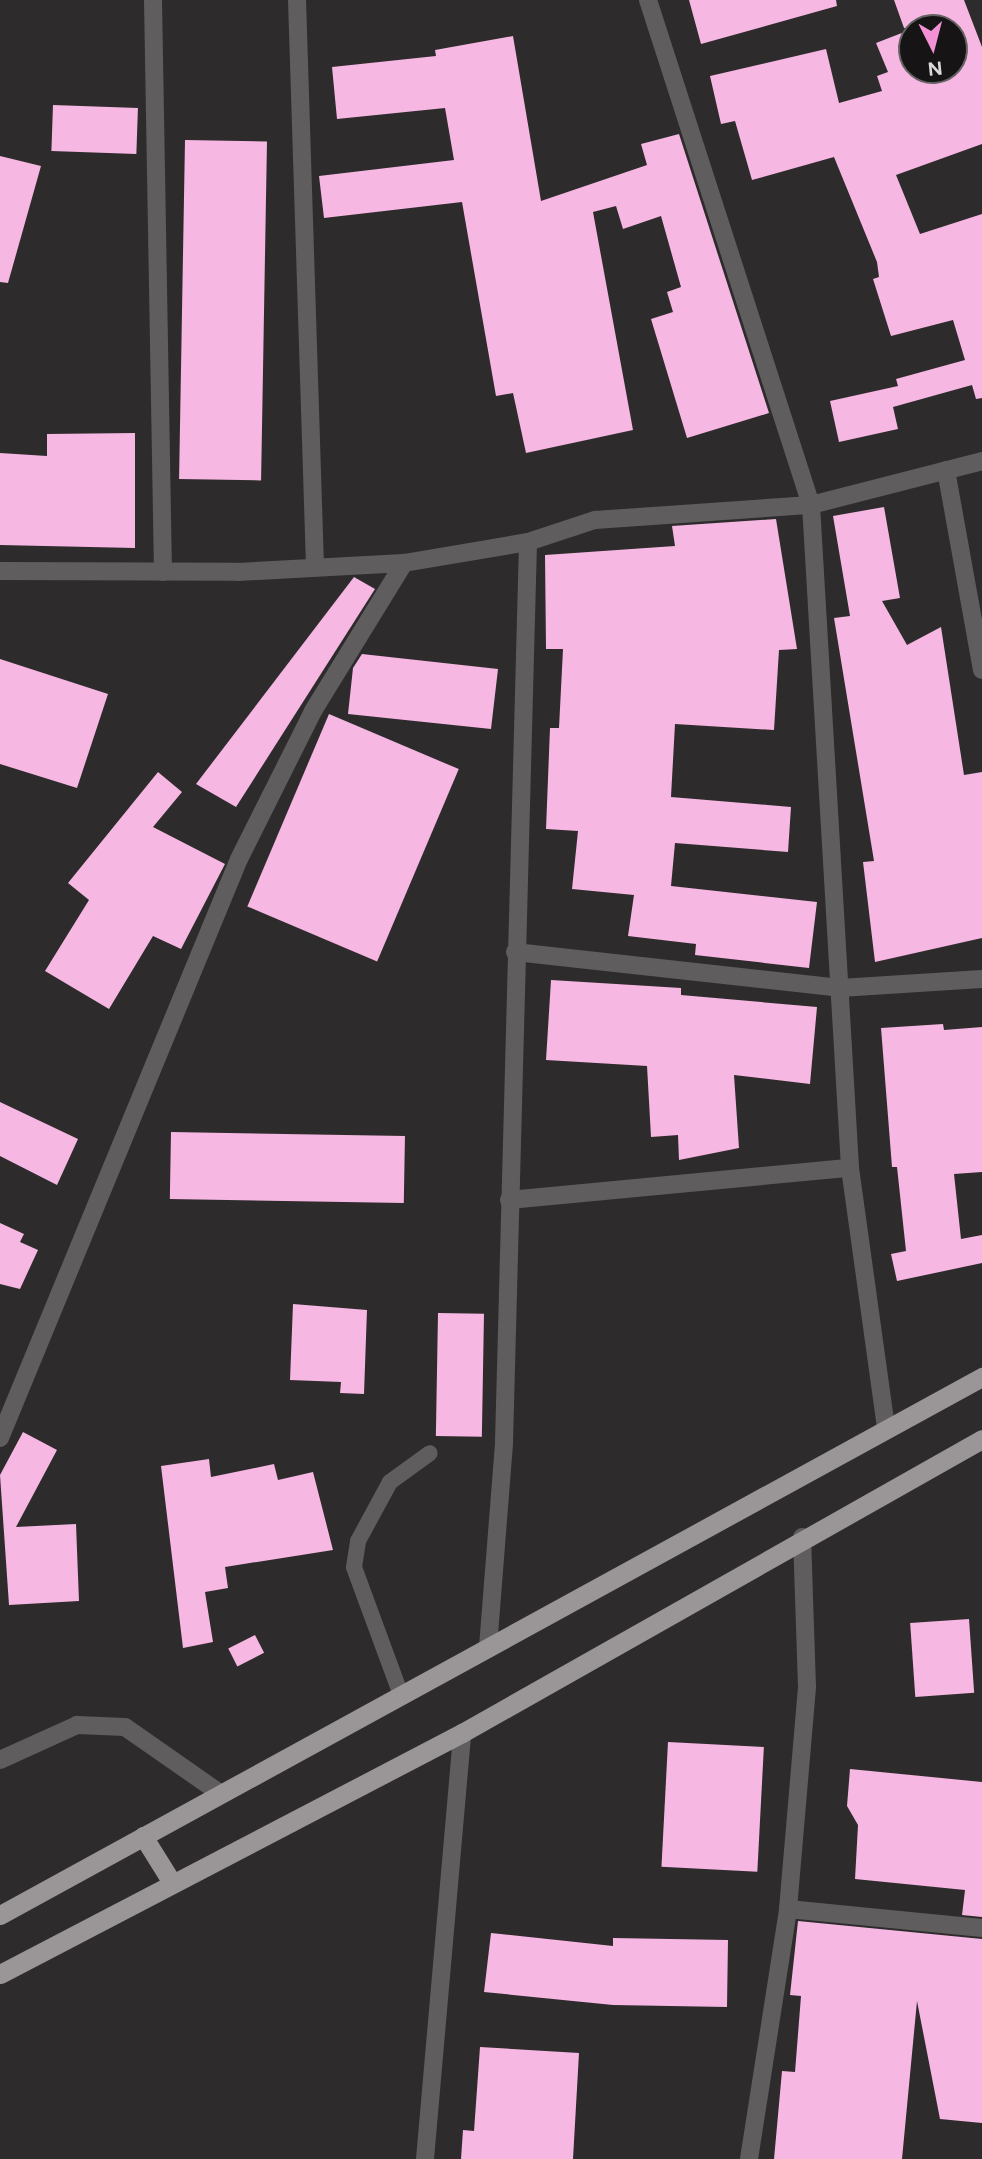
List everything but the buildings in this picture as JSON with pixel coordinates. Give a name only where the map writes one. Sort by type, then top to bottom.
[{"type":"highway","points":[[0,1915],[982,1377]]},
{"type":"highway","points":[[5,1972],[171,1881],[462,1733],[802,1537],[982,1439]]},
{"type":"highway","points":[[143,1836],[171,1881]]},
{"type":"street","points":[[153,0],[163,572]]},
{"type":"street","points":[[297,0],[315,568]]},
{"type":"street","points":[[648,0],[811,505],[850,1168],[886,1429]]},
{"type":"street","points":[[0,571],[163,572],[404,563],[528,542],[595,520],[811,505],[982,461]]},
{"type":"street","points":[[946,470],[982,670]]},
{"type":"street","points":[[488,1647],[504,1442],[528,542]]},
{"type":"street","points":[[0,1438],[244,848],[313,711],[404,563]]},
{"type":"street","points":[[515,952],[839,988],[982,979]]},
{"type":"street","points":[[509,1200],[850,1168]]},
{"type":"street","points":[[749,2159],[788,1909],[807,1687],[802,1537]]},
{"type":"street","points":[[0,1760],[77,1725],[125,1727],[221,1794]]},
{"type":"street","points":[[425,2159],[462,1733]]},
{"type":"street","points":[[788,1909],[982,1928]]},
{"type":"lane","points":[[401,1695],[354,1567],[358,1541],[390,1482],[430,1453]]}]
